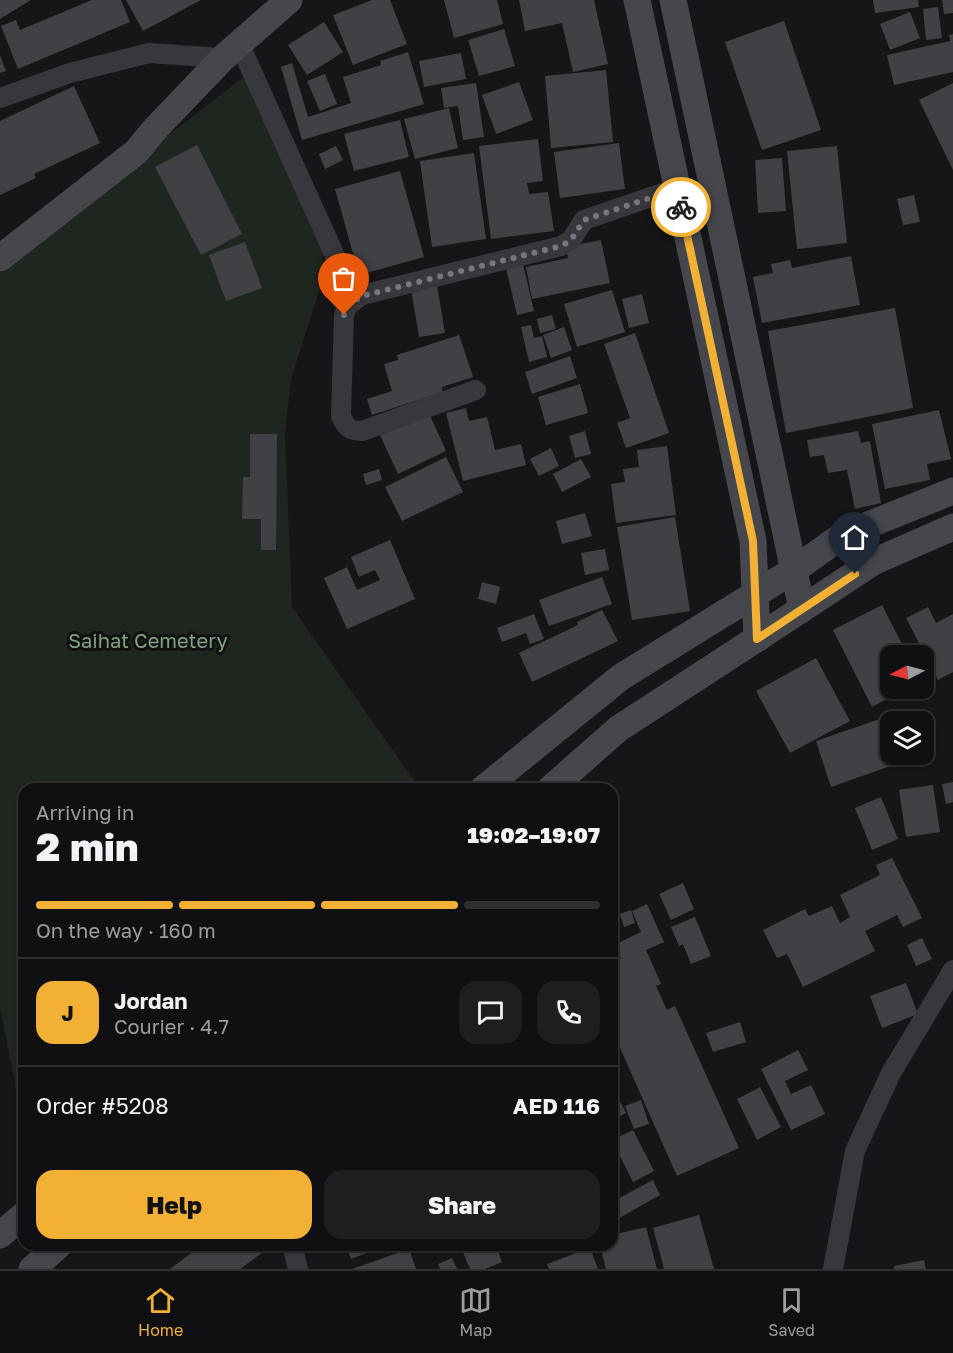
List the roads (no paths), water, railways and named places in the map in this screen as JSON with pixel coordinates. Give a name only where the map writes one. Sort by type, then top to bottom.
[{"type":"main road","points":[[0,258],[136,152],[231,50],[290,0]]},
{"type":"main road","points":[[637,0],[753,541],[757,639]]},
{"type":"main road","points":[[673,0],[802,609]]},
{"type":"main road","points":[[490,783],[621,677],[794,570],[843,535],[953,491]]},
{"type":"main road","points":[[557,783],[618,729],[873,562],[953,527]]},
{"type":"main road","points":[[0,1235],[18,1220]]},
{"type":"main road","points":[[32,1269],[52,1251]]},
{"type":"street","points":[[0,98],[70,73],[148,53],[231,50],[354,298]]},
{"type":"street","points":[[476,390],[362,431],[352,431],[345,426],[341,416],[344,315],[354,298],[561,246],[571,240],[584,220],[677,189]]},
{"type":"street","points":[[833,1269],[855,1150],[891,1072],[953,970]]},
{"type":"street","points":[[294,1251],[298,1269]]},
{"type":"park label","name":"Saihat Cemetery","points":[[148,640]]}]
